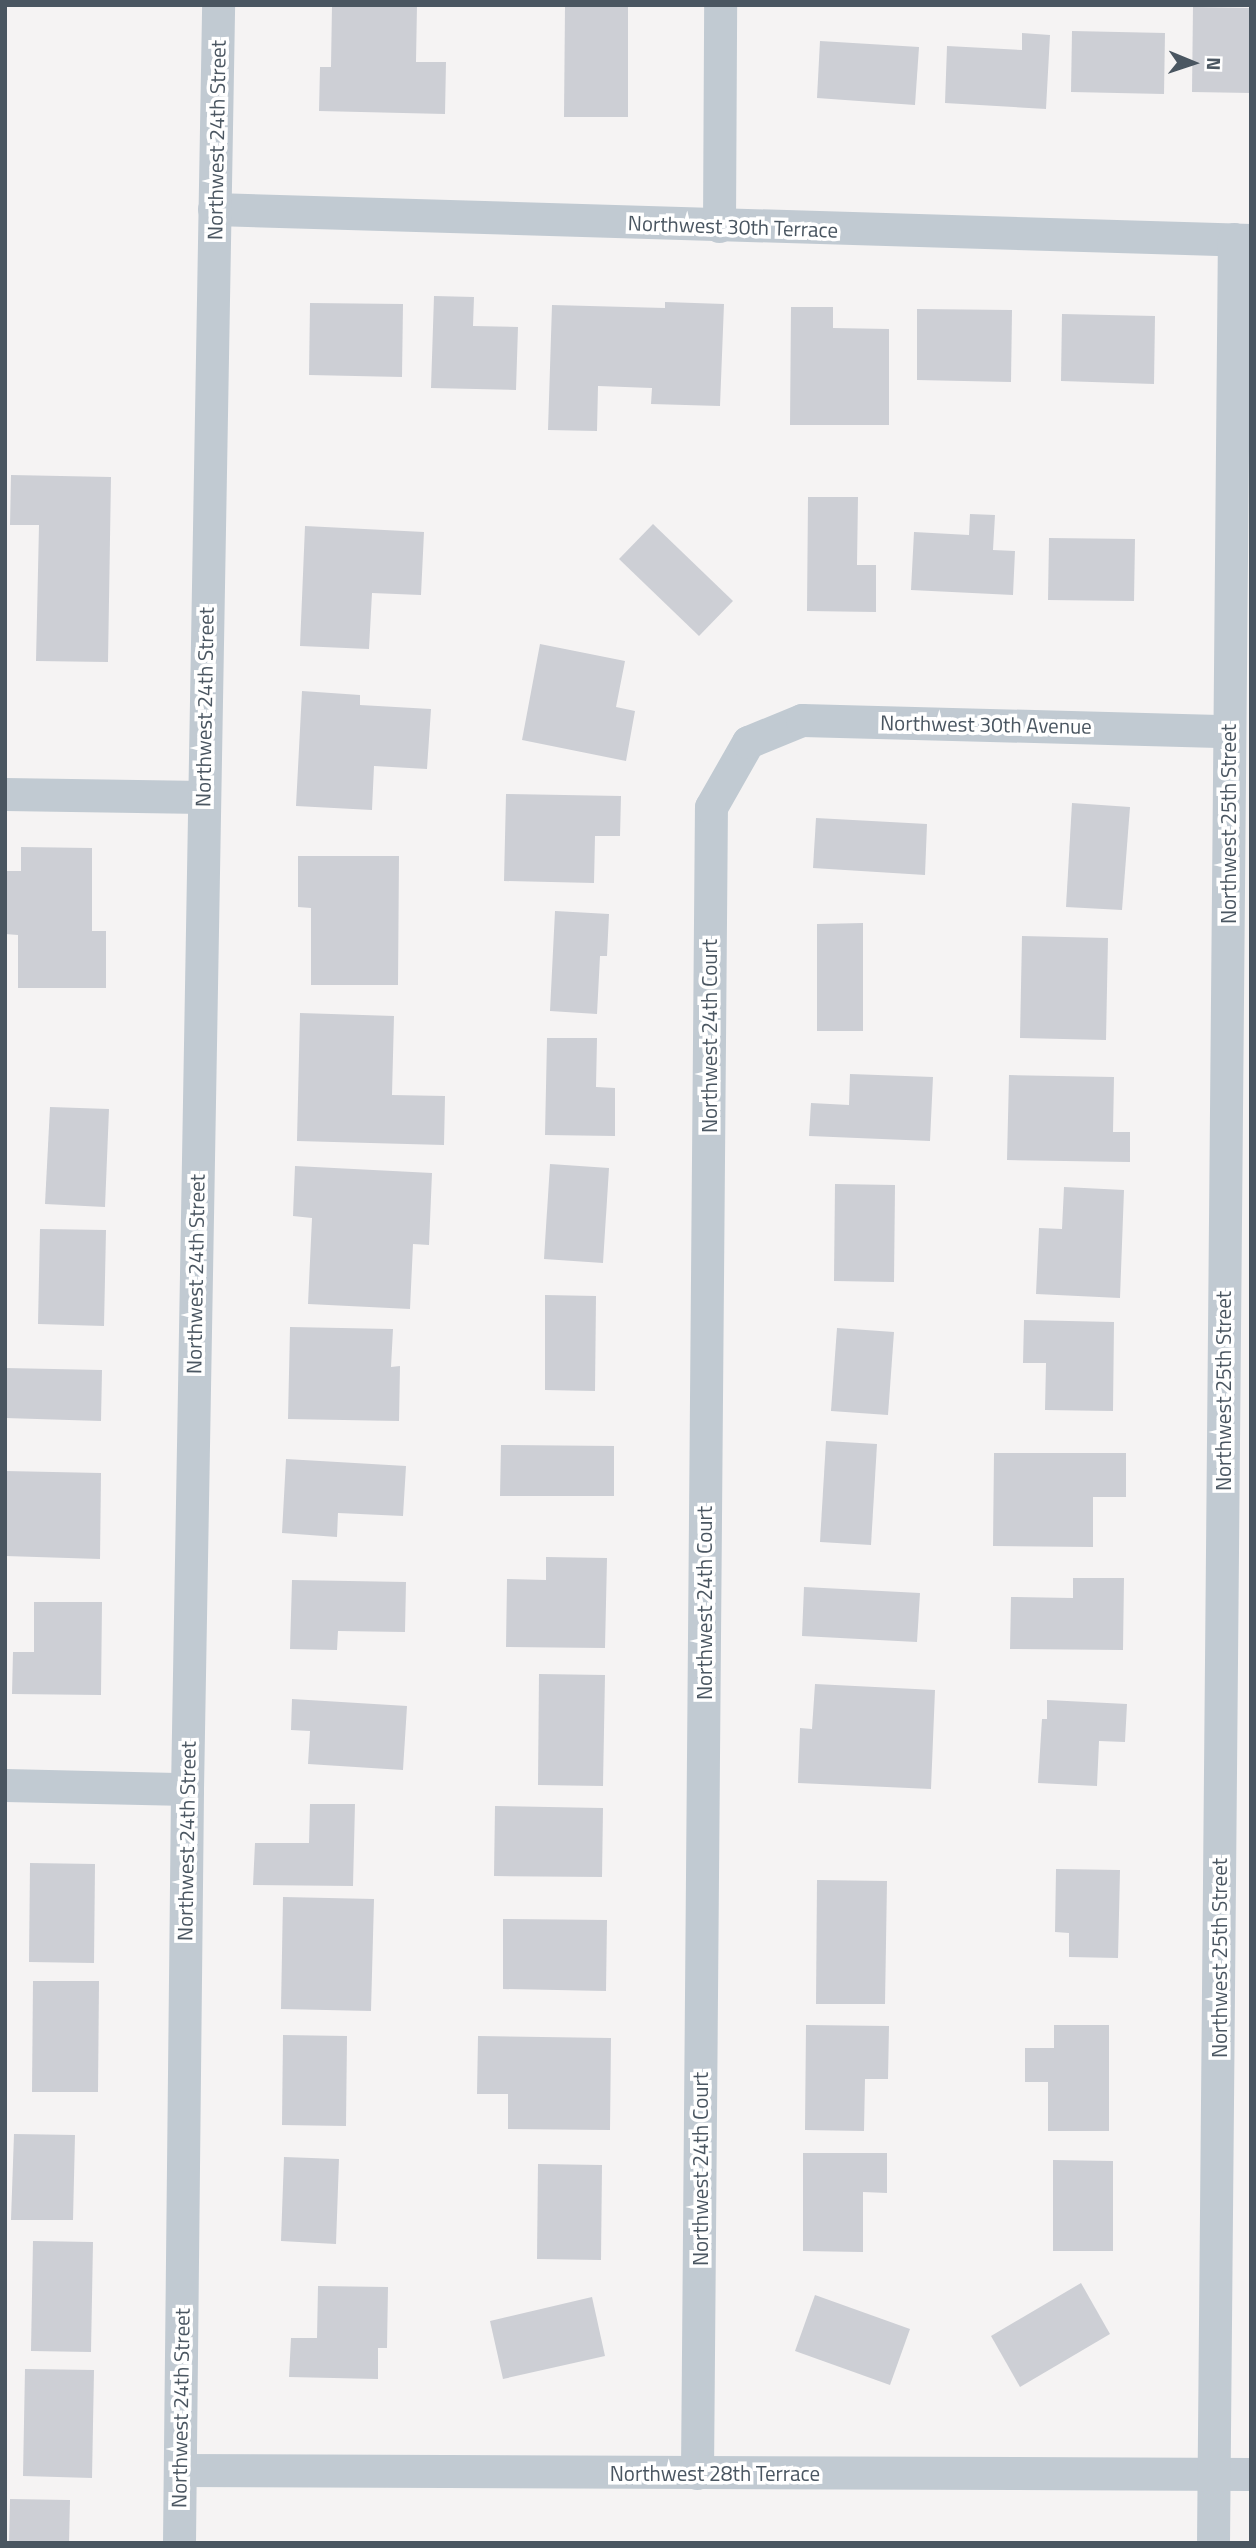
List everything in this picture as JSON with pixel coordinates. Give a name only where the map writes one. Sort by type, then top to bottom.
[{"type":"street","name":"Northwest 24th Street","points":[[179,2543],[202,797],[218,5]]},
{"type":"street","points":[[719,226],[720,5]]},
{"type":"street","name":"Northwest 30th Terrace","points":[[214,209],[1242,240]]},
{"type":"street","name":"Northwest 25th Street","points":[[1213,2543],[1228,731],[1242,240]]},
{"type":"street","name":"Northwest 30th Avenue","points":[[748,742],[802,720],[1228,731]]},
{"type":"street","name":"Northwest 24th Court","points":[[697,2473],[711,807],[748,742]]},
{"type":"street","points":[[5,794],[202,797]]},
{"type":"street","points":[[5,1785],[187,1789]]},
{"type":"street","name":"Northwest 28th Terrace","points":[[180,2470],[1251,2474]]},
{"type":"building","points":[[332,5],[417,5],[416,62],[446,62],[445,114],[319,111],[320,67],[331,67]]},
{"type":"building","points":[[565,7],[628,7],[628,117],[564,117]]},
{"type":"building","points":[[1193,7],[1251,8],[1251,93],[1192,92]]},
{"type":"building","points":[[1072,31],[1165,33],[1164,94],[1071,92]]},
{"type":"building","points":[[1022,33],[1050,35],[1046,109],[945,103],[947,46],[1022,50]]},
{"type":"building","points":[[820,41],[919,47],[915,105],[817,98]]},
{"type":"building","points":[[434,296],[474,297],[473,326],[518,327],[516,390],[431,388]]},
{"type":"building","points":[[665,302],[724,304],[720,406],[651,404],[652,388],[598,386],[597,431],[548,430],[552,305],[665,308]]},
{"type":"building","points":[[310,303],[403,304],[402,377],[309,375]]},
{"type":"building","points":[[791,307],[833,307],[833,328],[889,329],[889,425],[790,425]]},
{"type":"building","points":[[917,309],[1012,310],[1011,382],[917,380]]},
{"type":"building","points":[[1062,314],[1155,316],[1154,384],[1061,381]]},
{"type":"building","points":[[11,475],[111,477],[108,662],[36,661],[39,525],[10,525]]},
{"type":"building","points":[[808,497],[858,497],[857,565],[876,565],[876,612],[807,611]]},
{"type":"building","points":[[970,514],[995,515],[993,550],[1015,551],[1013,595],[911,590],[914,532],[969,535]]},
{"type":"building","points":[[653,524],[733,601],[699,636],[619,559]]},
{"type":"building","points":[[305,526],[424,532],[421,595],[372,593],[369,649],[300,646]]},
{"type":"building","points":[[1049,538],[1135,539],[1134,601],[1048,600]]},
{"type":"building","points":[[540,644],[625,661],[616,707],[635,711],[626,761],[522,740]]},
{"type":"building","points":[[302,691],[360,695],[360,705],[431,709],[427,769],[374,766],[372,810],[296,806]]},
{"type":"building","points":[[506,794],[621,796],[620,836],[595,836],[594,883],[504,881]]},
{"type":"building","points":[[1072,803],[1130,807],[1122,910],[1066,907]]},
{"type":"building","points":[[816,818],[927,824],[925,875],[813,868]]},
{"type":"building","points":[[21,847],[92,848],[92,931],[106,931],[106,988],[18,988],[18,935],[5,934],[5,871],[21,871]]},
{"type":"building","points":[[298,856],[399,856],[398,985],[311,985],[311,908],[298,907]]},
{"type":"building","points":[[555,911],[609,914],[607,956],[600,956],[597,1014],[550,1011]]},
{"type":"building","points":[[863,923],[863,1031],[817,1031],[817,924]]},
{"type":"building","points":[[1022,936],[1108,938],[1106,1040],[1020,1038]]},
{"type":"building","points":[[300,1013],[394,1016],[392,1095],[445,1096],[444,1145],[297,1141]]},
{"type":"building","points":[[547,1038],[597,1038],[596,1087],[615,1088],[615,1136],[545,1135]]},
{"type":"building","points":[[850,1074],[933,1077],[930,1141],[809,1136],[811,1103],[849,1105]]},
{"type":"building","points":[[1009,1075],[1114,1077],[1113,1132],[1130,1132],[1130,1162],[1007,1160]]},
{"type":"building","points":[[50,1107],[109,1109],[105,1207],[45,1204]]},
{"type":"building","points":[[550,1164],[609,1168],[603,1263],[544,1259]]},
{"type":"building","points":[[295,1166],[432,1173],[429,1245],[413,1244],[410,1309],[308,1304],[312,1218],[293,1216]]},
{"type":"building","points":[[835,1184],[895,1185],[894,1282],[834,1281]]},
{"type":"building","points":[[1064,1187],[1124,1190],[1120,1298],[1036,1294],[1039,1228],[1062,1229]]},
{"type":"building","points":[[40,1229],[106,1230],[104,1326],[38,1324]]},
{"type":"building","points":[[545,1295],[596,1296],[595,1391],[545,1390]]},
{"type":"building","points":[[1024,1320],[1114,1322],[1113,1411],[1045,1410],[1046,1363],[1023,1363]]},
{"type":"building","points":[[290,1327],[393,1329],[391,1367],[400,1366],[399,1421],[288,1419]]},
{"type":"building","points":[[837,1328],[894,1332],[888,1415],[831,1411]]},
{"type":"building","points":[[5,1368],[102,1370],[101,1421],[5,1418]]},
{"type":"building","points":[[826,1441],[877,1444],[871,1545],[820,1542]]},
{"type":"building","points":[[501,1445],[614,1446],[614,1496],[500,1496]]},
{"type":"building","points":[[994,1453],[1126,1453],[1126,1497],[1093,1497],[1093,1547],[993,1546]]},
{"type":"building","points":[[286,1459],[406,1466],[403,1516],[338,1513],[337,1537],[282,1533]]},
{"type":"building","points":[[5,1471],[101,1473],[100,1559],[5,1556]]},
{"type":"building","points":[[546,1557],[607,1558],[605,1648],[506,1647],[507,1579],[546,1580]]},
{"type":"building","points":[[1073,1578],[1124,1578],[1123,1650],[1010,1649],[1011,1597],[1073,1598]]},
{"type":"building","points":[[292,1580],[406,1582],[405,1632],[338,1631],[337,1650],[290,1649]]},
{"type":"building","points":[[804,1587],[920,1593],[917,1642],[802,1636]]},
{"type":"building","points":[[34,1602],[102,1602],[101,1695],[12,1694],[13,1652],[34,1652]]},
{"type":"building","points":[[539,1674],[605,1675],[603,1786],[538,1785]]},
{"type":"building","points":[[815,1684],[935,1690],[931,1789],[798,1783],[800,1728],[812,1729]]},
{"type":"building","points":[[292,1699],[407,1706],[403,1770],[308,1764],[310,1731],[291,1730]]},
{"type":"building","points":[[1047,1700],[1127,1704],[1125,1742],[1099,1741],[1097,1786],[1038,1783],[1042,1719],[1047,1719]]},
{"type":"building","points":[[310,1804],[355,1804],[353,1886],[253,1885],[255,1843],[309,1843]]},
{"type":"building","points":[[495,1806],[603,1808],[602,1877],[494,1876]]},
{"type":"building","points":[[30,1863],[95,1864],[94,1963],[29,1962]]},
{"type":"building","points":[[1056,1869],[1120,1870],[1118,1958],[1069,1957],[1069,1933],[1055,1932]]},
{"type":"building","points":[[817,1880],[887,1881],[885,2004],[816,2004]]},
{"type":"building","points":[[283,1897],[374,1899],[371,2011],[281,2009]]},
{"type":"building","points":[[503,1919],[607,1920],[606,1991],[503,1989]]},
{"type":"building","points":[[33,1981],[99,1981],[98,2092],[32,2092]]},
{"type":"building","points":[[806,2025],[889,2026],[888,2079],[865,2079],[864,2131],[805,2130]]},
{"type":"building","points":[[1054,2025],[1109,2025],[1109,2131],[1048,2131],[1048,2082],[1025,2082],[1025,2048],[1054,2048]]},
{"type":"building","points":[[283,2035],[347,2036],[346,2126],[282,2125]]},
{"type":"building","points":[[478,2036],[611,2038],[610,2130],[508,2129],[508,2094],[477,2094]]},
{"type":"building","points":[[14,2134],[75,2135],[73,2220],[11,2220]]},
{"type":"building","points":[[803,2153],[887,2153],[887,2193],[863,2192],[863,2252],[803,2251]]},
{"type":"building","points":[[284,2157],[339,2159],[336,2244],[281,2241]]},
{"type":"building","points":[[1053,2160],[1113,2161],[1113,2251],[1053,2251]]},
{"type":"building","points":[[538,2164],[602,2165],[601,2260],[537,2259]]},
{"type":"building","points":[[33,2241],[93,2242],[91,2352],[31,2351]]},
{"type":"building","points":[[1081,2283],[1110,2334],[1020,2387],[991,2336]]},
{"type":"building","points":[[318,2286],[388,2287],[387,2348],[378,2348],[378,2379],[289,2377],[291,2338],[317,2338]]},
{"type":"building","points":[[815,2295],[910,2329],[890,2385],[795,2351]]},
{"type":"building","points":[[592,2297],[605,2356],[503,2379],[490,2321]]},
{"type":"building","points":[[25,2369],[94,2370],[92,2478],[23,2476]]},
{"type":"building","points":[[10,2499],[70,2500],[69,2543],[9,2543]]}]
